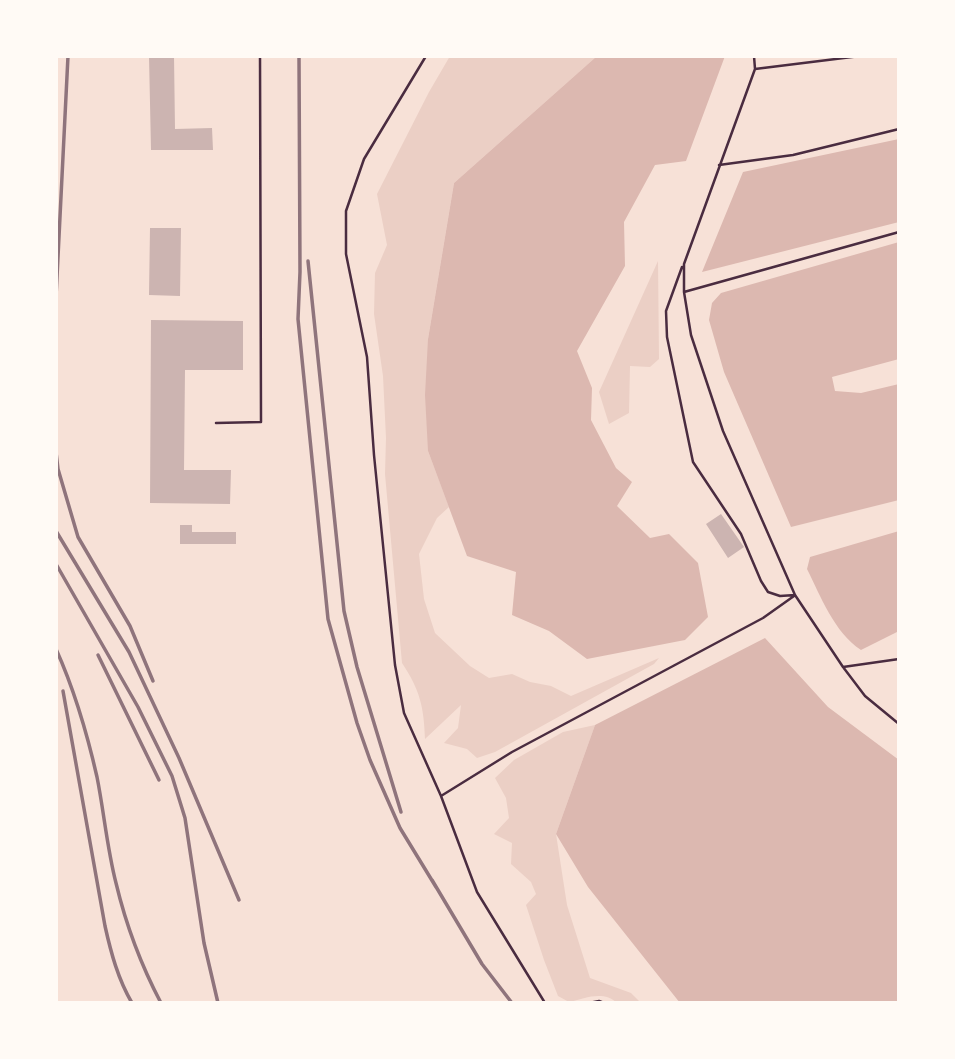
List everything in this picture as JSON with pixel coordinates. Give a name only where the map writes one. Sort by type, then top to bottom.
[{"type":"lane","points":[[216,423],[261,422],[260,56]]},
{"type":"lane","points":[[426,56],[364,159],[346,211],[346,254],[367,357],[395,665],[404,713],[441,796],[477,892],[545,1003]]},
{"type":"lane","points":[[754,56],[755,69],[666,311],[667,337],[693,462],[741,534],[768,592],[780,596],[794,595]]},
{"type":"lane","points":[[755,69],[860,56]]},
{"type":"lane","points":[[719,166],[793,155],[899,129]]},
{"type":"lane","points":[[684,292],[899,232]]},
{"type":"lane","points":[[684,264],[684,292],[691,335],[723,431],[794,595],[865,696],[899,724]]},
{"type":"lane","points":[[441,796],[512,752],[763,618],[794,595]]},
{"type":"lane","points":[[843,667],[899,659]]},
{"type":"lane","points":[[589,1003],[604,1003]]},
{"type":"shaded area","points":[[450,56],[597,56],[454,183],[428,339],[428,451],[449,507],[437,518],[419,554],[424,599],[435,633],[470,666],[489,678],[512,674],[530,682],[551,686],[571,696],[659,658],[654,664],[495,752],[477,758],[467,749],[444,743],[458,728],[461,705],[425,739],[420,699],[402,663],[385,474],[383,376],[374,314],[375,273],[387,245],[377,194]]},
{"type":"shaded area","points":[[597,56],[725,56],[686,161],[655,165],[624,222],[625,266],[577,351],[592,388],[591,420],[616,468],[632,482],[617,506],[650,538],[669,534],[698,563],[708,617],[685,640],[587,659],[549,631],[512,615],[516,572],[467,556],[428,451],[425,395],[428,339],[454,183]]},
{"type":"shaded area","points":[[899,139],[899,222],[702,272],[743,172]]},
{"type":"shaded area","points":[[899,242],[899,359],[832,377],[835,391],[861,393],[899,384],[899,500],[791,527],[724,372],[709,320],[712,303],[721,293]]},
{"type":"shaded area","points":[[658,261],[659,359],[650,367],[630,366],[629,413],[609,424],[599,392]]},
{"type":"shaded area","points":[[899,531],[899,631],[861,650],[843,634],[829,613],[807,569],[810,557]]},
{"type":"shaded area","points":[[765,638],[828,707],[899,760],[899,1003],[680,1003],[588,887],[556,834],[595,725]]},
{"type":"shaded area","points":[[595,725],[556,834],[567,905],[590,978],[631,993],[641,1003],[617,1003],[600,996],[569,1002],[558,996],[526,905],[536,894],[531,882],[511,864],[512,843],[494,834],[509,818],[506,798],[495,778],[514,760],[563,732]]},
{"type":"building","points":[[149,56],[174,56],[175,129],[212,128],[213,150],[151,150]]},
{"type":"building","points":[[150,228],[181,228],[180,296],[149,295]]},
{"type":"building","points":[[151,320],[243,321],[243,370],[185,370],[184,470],[231,470],[230,504],[150,503]]},
{"type":"building","points":[[721,514],[744,547],[728,558],[706,524]]},
{"type":"building","points":[[180,525],[192,525],[192,532],[236,532],[236,544],[180,544]]},
{"type":"railway","points":[[56,297],[68,56]]},
{"type":"railway","points":[[299,56],[298,319],[328,619],[370,760],[400,828],[436,887]]},
{"type":"railway","points":[[308,261],[344,611],[357,667],[401,812]]},
{"type":"railway","points":[[56,452],[58,469],[78,537],[130,626],[153,681]]},
{"type":"railway","points":[[56,531],[129,652],[179,758],[239,900]]},
{"type":"railway","points":[[56,564],[138,707],[172,776],[185,818],[204,943],[218,1003]]},
{"type":"railway","points":[[56,649],[89,744],[124,914],[161,1003]]},
{"type":"railway","points":[[98,655],[159,780]]},
{"type":"railway","points":[[63,691],[105,926],[116,966],[132,1003]]},
{"type":"railway","points":[[432,880],[482,964],[512,1003]]}]
